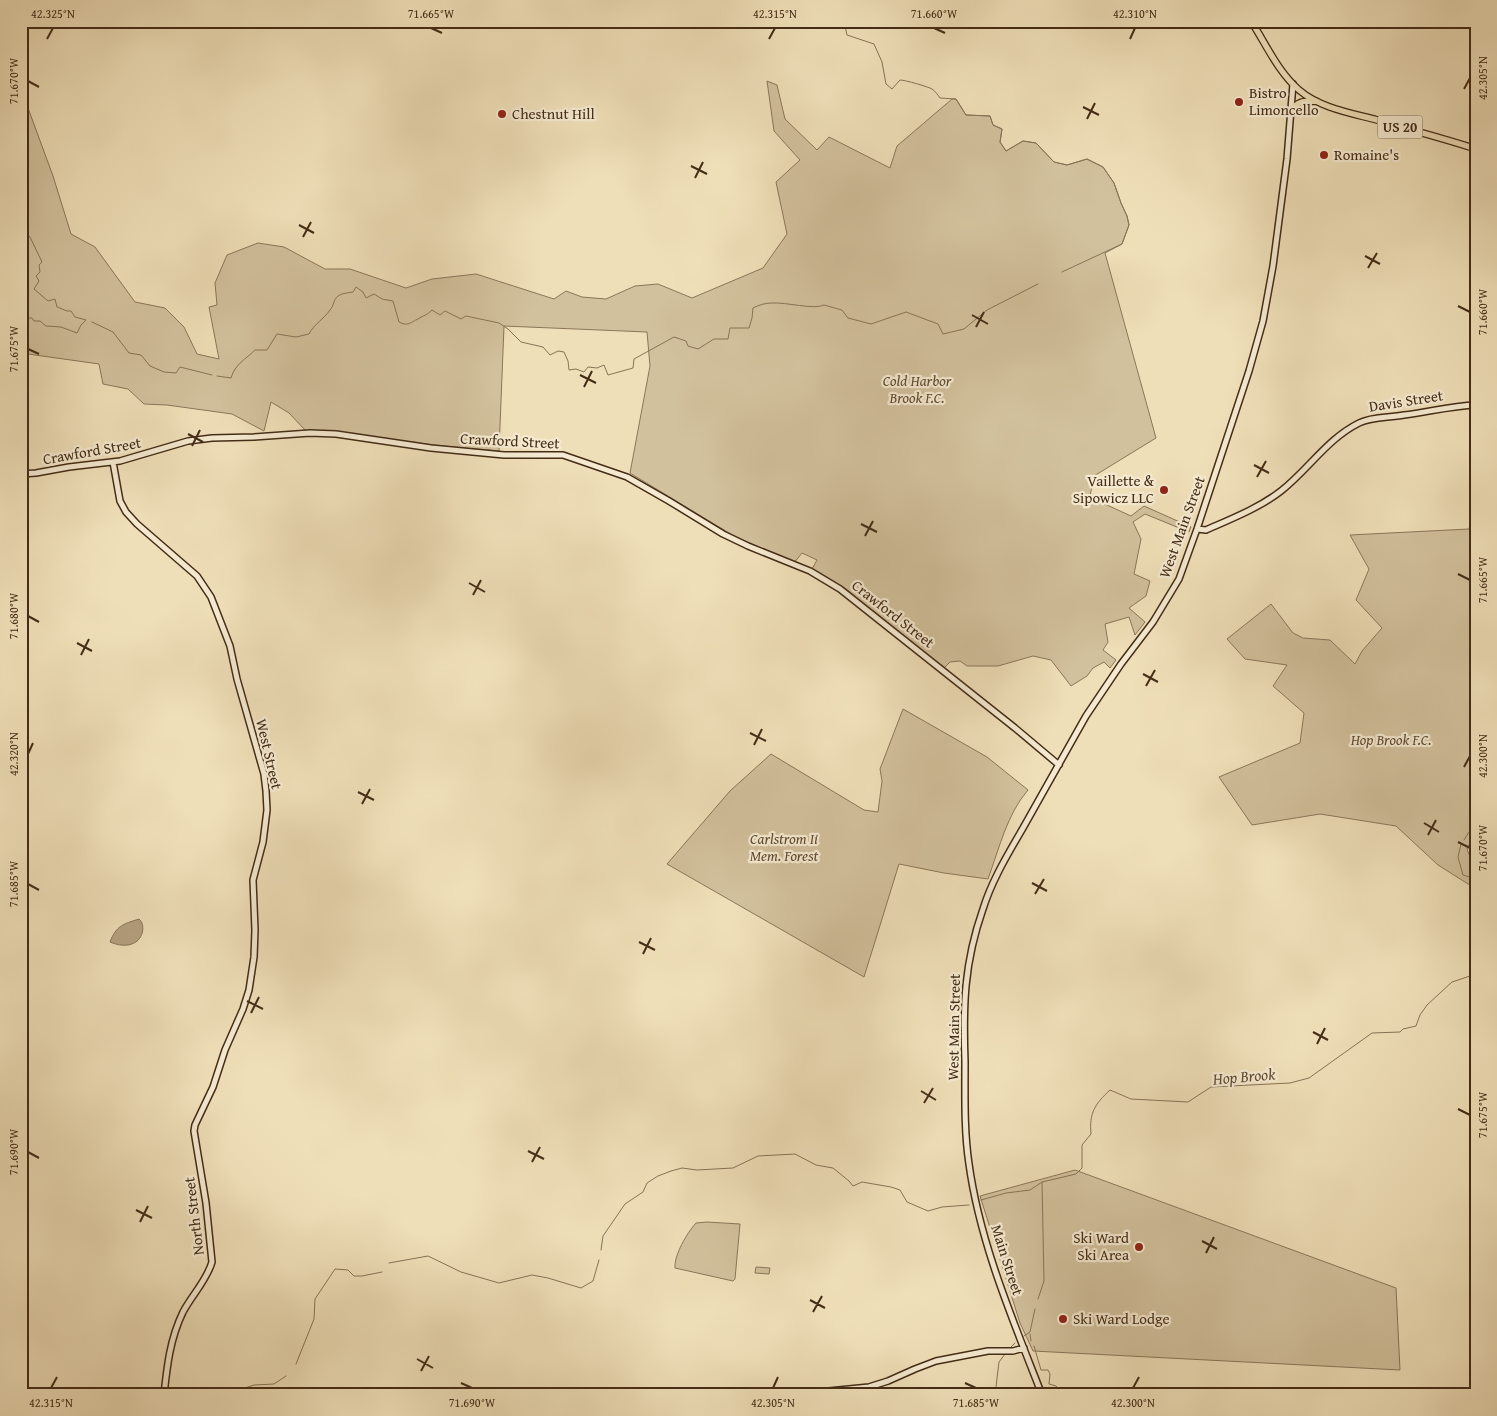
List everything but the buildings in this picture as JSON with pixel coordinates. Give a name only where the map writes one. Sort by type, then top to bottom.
[{"type":"main road","name":"US 20","points":[[1250,21],[1293,84],[1316,101],[1476,149]]},
{"type":"main road","points":[[1290,112],[1300,102],[1316,101]]},
{"type":"street","name":"West Main Street","points":[[966,1129],[964,998],[968,966],[976,929],[996,876],[1059,764],[1102,690],[1153,622],[1184,569],[1264,321],[1287,159],[1293,84]]},
{"type":"street","name":"Davis Street","points":[[1197,529],[1206,530],[1270,499],[1293,480],[1333,441],[1367,419],[1406,415],[1436,408],[1476,405]]},
{"type":"street","name":"Crawford Street","points":[[21,474],[113,462],[188,441],[316,433],[499,455],[563,456],[627,477],[729,537],[810,571],[840,588],[1059,764]]},
{"type":"street","name":"West Street","points":[[113,462],[120,501],[126,512],[137,524],[197,576],[211,597],[230,646],[237,679],[265,780],[266,818],[263,842],[253,880],[256,930],[251,978],[243,1009],[225,1050],[212,1087]]},
{"type":"street","name":"North Street","points":[[164,1395],[172,1337],[183,1312],[212,1262],[206,1203],[194,1131],[197,1119],[212,1087]]},
{"type":"street","name":"Main Street","points":[[966,1129],[969,1164],[976,1203],[996,1272],[1042,1395]]},
{"type":"street","points":[[788,1395],[869,1387],[888,1382],[936,1361],[988,1351],[1024,1348]]},
{"type":"green space","name":"Cold Harbor Brook F.C.","points":[[21,21],[28,21],[25,47],[25,77],[28,108],[53,176],[71,234],[95,247],[135,302],[165,308],[184,327],[197,354],[219,359],[209,307],[217,305],[215,283],[227,255],[258,243],[284,247],[325,269],[350,269],[406,288],[432,279],[476,274],[554,299],[566,291],[582,297],[606,299],[635,286],[658,284],[692,298],[763,268],[787,234],[776,182],[800,160],[774,131],[767,81],[777,85],[785,119],[817,150],[829,137],[890,168],[897,146],[952,99],[956,99],[966,115],[990,116],[993,125],[1002,129],[1000,142],[1006,151],[1023,141],[1036,143],[1054,162],[1067,165],[1087,159],[1103,167],[1114,183],[1129,225],[1122,244],[1105,253],[1156,438],[1094,476],[1089,501],[1107,505],[1131,516],[1144,506],[1191,527],[1189,532],[1145,514],[1133,522],[1141,539],[1134,574],[1150,581],[1146,596],[1129,608],[1145,622],[1135,635],[1129,617],[1105,624],[1108,642],[1103,650],[1116,660],[1110,668],[1104,662],[1093,668],[1087,676],[1071,686],[1051,660],[1033,656],[998,666],[967,666],[960,661],[950,662],[944,668],[846,589],[812,569],[817,560],[802,553],[794,563],[734,536],[630,473],[650,366],[647,332],[504,326],[499,451],[441,446],[326,431],[306,431],[289,413],[271,402],[264,431],[232,414],[167,405],[144,404],[128,389],[103,384],[99,364],[21,353]]},
{"type":"green space","name":"Hop Brook F.C.","points":[[1476,494],[1476,835],[1474,835],[1467,849],[1472,862],[1476,866],[1476,889],[1438,865],[1396,826],[1320,814],[1252,825],[1219,777],[1300,743],[1304,713],[1273,686],[1287,665],[1245,659],[1227,639],[1271,604],[1293,633],[1303,638],[1330,640],[1355,664],[1362,651],[1382,628],[1356,600],[1369,569],[1350,535],[1469,529]]},
{"type":"green space","name":"Carlstrom Ii Mem. Forest","points":[[903,709],[987,757],[1028,790],[1009,821],[988,879],[899,864],[864,977],[667,864],[730,791],[771,754],[864,810],[878,812],[882,781],[880,769]]},
{"type":"green space","name":"Ski Ward Ski Area","points":[[1075,1170],[1396,1288],[1400,1370],[1033,1351],[1020,1323],[980,1196]]},
{"type":"green space","points":[[696,1223],[740,1224],[735,1279],[733,1281],[675,1268],[679,1251],[689,1232]]},
{"type":"green space","points":[[756,1267],[770,1268],[769,1274],[755,1273]]},
{"type":"shaded area","points":[[139,919],[143,928],[137,941],[125,945],[110,942],[115,932],[121,926]]},
{"type":"waterway","points":[[849,21],[845,26],[847,35],[874,44],[882,62],[886,84],[892,89],[900,80],[917,84],[932,89],[940,98],[956,99],[966,115],[990,116],[993,125],[1002,129],[1000,142],[1006,151],[1023,141],[1036,143],[1054,162],[1067,165],[1087,159],[1103,167],[1114,183],[1127,216],[1129,225],[1122,244],[1062,272]]},
{"type":"waterway","points":[[21,231],[30,237],[42,262],[39,265],[40,272],[36,276],[39,281],[34,289],[48,301],[55,299],[57,307],[71,311],[75,317],[86,320],[77,333],[61,327],[46,326],[40,321],[34,321],[32,318],[21,318]]},
{"type":"waterway","points":[[217,376],[231,378],[238,365],[255,350],[267,350],[277,334],[296,337],[309,334],[325,316],[336,298],[341,294],[353,292],[356,287],[363,292],[366,298],[374,294],[382,299],[393,301],[399,322],[411,323],[432,310],[440,315],[445,311],[461,319],[466,316],[499,323],[521,342],[543,347],[550,355],[558,351],[564,352],[569,370],[576,369],[584,372],[588,367],[597,368],[604,365],[608,375],[633,368],[634,359],[674,337],[686,341],[688,346],[698,349],[714,339],[728,339],[730,328],[749,328],[753,308],[764,304],[778,303],[814,307],[824,305],[842,310],[848,318],[871,324],[906,312],[938,324],[943,334],[964,329],[987,310],[1038,284]]},
{"type":"waterway","points":[[92,322],[113,332],[129,353],[141,355],[150,366],[164,372],[176,373],[180,367],[212,375]]},
{"type":"waterway","name":"Hop Brook","points":[[1464,840],[1476,821]]},
{"type":"waterway","name":"Hop Brook","points":[[1461,844],[1458,857],[1463,875],[1476,879]]},
{"type":"waterway","name":"Hop Brook","points":[[1038,1299],[1044,1281],[1042,1182],[1076,1174],[1082,1168],[1082,1145],[1091,1134],[1091,1120],[1094,1109],[1110,1090],[1131,1099],[1188,1102],[1211,1087],[1290,1083],[1309,1078],[1372,1033],[1400,1032],[1403,1029],[1416,1026],[1420,1015],[1427,1005],[1452,982],[1476,974]]},
{"type":"waterway","points":[[601,1250],[603,1236],[625,1204],[643,1192],[647,1183],[658,1176],[682,1168],[697,1170],[733,1168],[758,1156],[795,1154],[816,1165],[833,1168],[853,1186],[862,1182],[900,1190],[907,1202],[928,1211],[942,1207],[969,1205]]},
{"type":"waterway","points":[[981,1200],[1006,1193],[1030,1190],[1042,1182]]},
{"type":"waterway","points":[[389,1263],[428,1256],[461,1272],[499,1283],[532,1275],[581,1288],[593,1281],[599,1260]]},
{"type":"waterway","points":[[296,1364],[314,1319],[315,1299],[335,1269],[348,1270],[354,1276],[382,1272]]},
{"type":"waterway","name":"Hop Brook","points":[[1024,1336],[1030,1332],[1035,1309]]},
{"type":"waterway","points":[[1030,1334],[1031,1341]]},
{"type":"waterway","name":"Hop Brook","points":[[1011,1347],[1015,1343]]},
{"type":"waterway","points":[[1034,1346],[1041,1370],[1048,1370],[1050,1374],[1049,1384],[1056,1386],[1064,1395]]},
{"type":"waterway","name":"Hop Brook","points":[[995,1395],[999,1362],[1005,1354]]},
{"type":"waterway","points":[[224,1395],[254,1385],[274,1384],[286,1376]]},
{"type":"waterway","points":[[91,1392],[96,1395]]},
{"type":"place","name":"Bistro Limoncello","points":[[1239,102]]},
{"type":"place","name":"Chestnut Hill","points":[[502,114]]},
{"type":"place","name":"Romaine's","points":[[1324,155]]},
{"type":"place","name":"Vaillette & Sipowicz LLC","points":[[1164,490]]},
{"type":"place","name":"Ski Ward Ski Area","points":[[1139,1247]]},
{"type":"place","name":"Ski Ward Lodge","points":[[1063,1319]]}]
